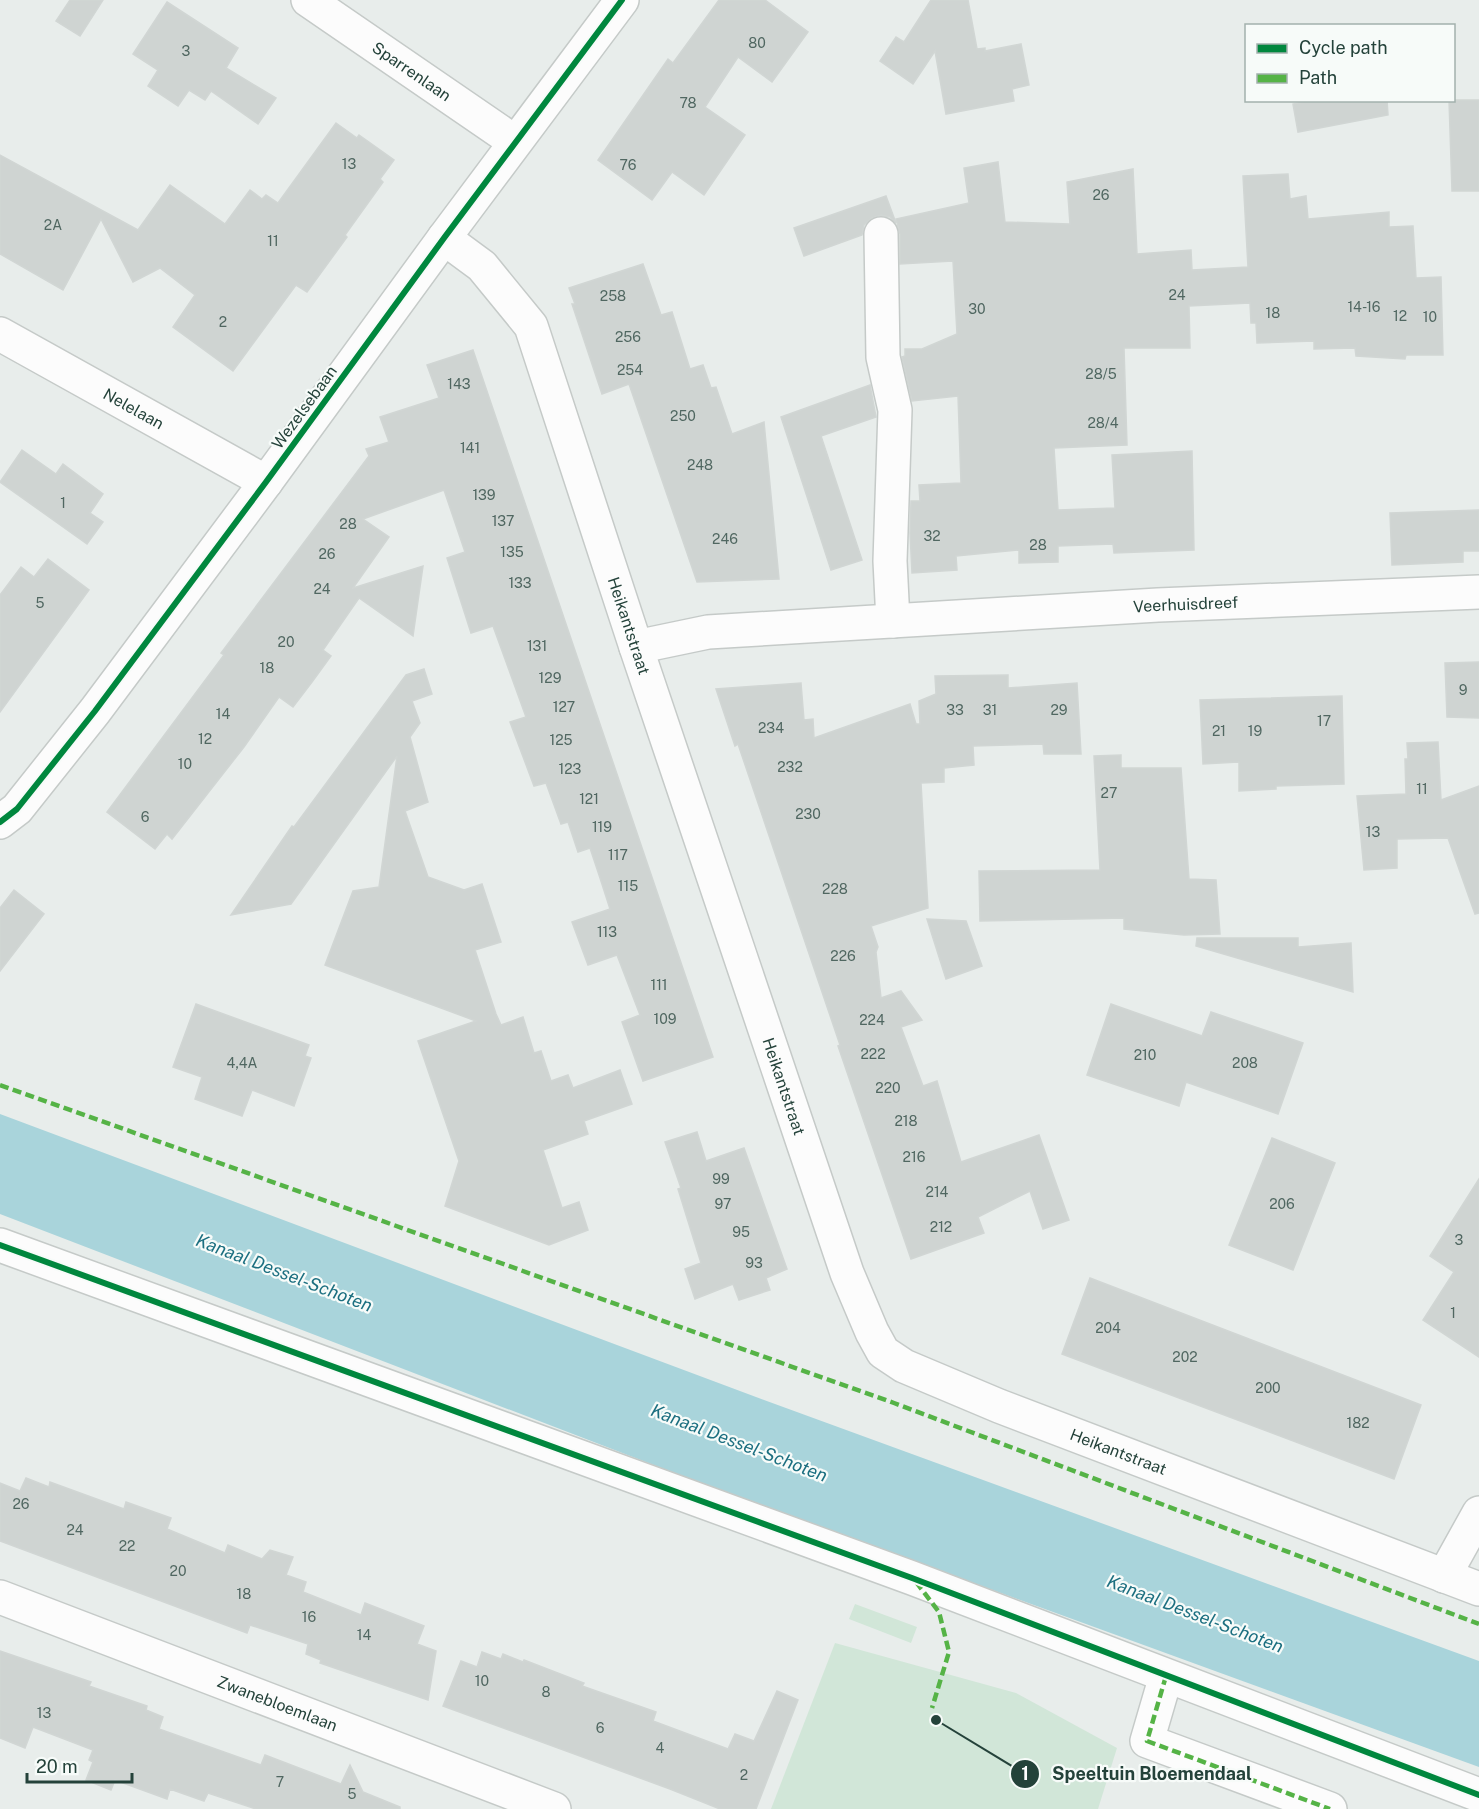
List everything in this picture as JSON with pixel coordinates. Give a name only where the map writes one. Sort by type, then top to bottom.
[{"type":"street","name":"Sparrenlaan","points":[[308,0],[515,142]]},
{"type":"street","name":"Wezelsebaan","points":[[6,811],[96,711],[622,0]]},
{"type":"street","points":[[881,234],[883,357],[895,410],[890,561],[893,621]]},
{"type":"street","name":"Heikantstraat","points":[[444,238],[483,266],[531,326],[636,648],[848,1273],[872,1332],[883,1352],[904,1366],[999,1406],[1479,1589]]},
{"type":"street","name":"Nelelaan","points":[[0,334],[266,482]]},
{"type":"street","name":"Veerhuisdreef","points":[[636,648],[708,632],[1158,605],[1479,592]]},
{"type":"street","points":[[0,1245],[901,1574],[1479,1795]]},
{"type":"street","points":[[1444,1576],[1479,1513]]},
{"type":"street","name":"Zwanebloemlaan","points":[[0,1597],[518,1803],[554,1809]]},
{"type":"street","points":[[1166,1676],[1147,1741],[1330,1809]]},
{"type":"green space","points":[[855,1604],[917,1627],[911,1643],[849,1619]]},
{"type":"green space","points":[[835,1643],[1016,1693],[1117,1748],[1098,1809],[771,1809]]},
{"type":"water","name":"Kanaal Dessel-Schoten","points":[[0,1114],[756,1397],[1479,1661],[1479,1767],[729,1494],[0,1214]]},
{"type":"building","points":[[70,0],[103,0],[80,36],[56,21]]},
{"type":"building","points":[[719,0],[765,0],[808,32],[772,82],[738,57],[705,107],[745,135],[704,195],[672,172],[652,200],[598,160],[668,59],[673,63]]},
{"type":"building","points":[[931,0],[968,0],[977,49],[985,48],[985,51],[1021,44],[1029,85],[1012,89],[1014,101],[946,114],[935,51],[913,84],[880,61],[896,37],[904,42]]},
{"type":"building","points":[[167,2],[238,48],[226,68],[276,98],[258,124],[211,91],[205,100],[189,90],[178,106],[148,86],[158,70],[133,54]]},
{"type":"building","points":[[1479,100],[1479,191],[1452,191],[1449,102]]},
{"type":"building","points":[[1387,102],[1388,115],[1298,132],[1293,104]]},
{"type":"building","points":[[336,123],[357,138],[359,135],[394,160],[380,179],[383,182],[345,235],[347,237],[307,292],[296,285],[233,371],[173,327],[195,295],[160,268],[133,282],[101,219],[63,290],[0,254],[0,155],[138,230],[170,185],[225,224],[250,190],[262,199],[266,195],[278,203]]},
{"type":"building","points":[[998,162],[1005,222],[1070,224],[1067,182],[1133,169],[1137,254],[1191,250],[1192,270],[1248,267],[1243,176],[1288,174],[1290,199],[1306,196],[1308,219],[1389,212],[1389,227],[1413,226],[1416,278],[1441,277],[1443,355],[1406,355],[1405,359],[1356,356],[1355,348],[1314,349],[1314,341],[1257,343],[1256,323],[1251,323],[1250,303],[1189,306],[1190,348],[1124,348],[1127,445],[1054,448],[1058,510],[1115,508],[1112,455],[1192,451],[1194,550],[1114,553],[1113,544],[1058,546],[1058,562],[1019,563],[1019,550],[956,556],[957,570],[912,573],[911,501],[920,501],[919,485],[961,483],[958,396],[912,401],[902,357],[905,356],[905,349],[922,349],[957,334],[953,261],[900,264],[900,234],[896,219],[969,203],[964,168]]},
{"type":"building","points":[[886,196],[896,223],[890,217],[881,215],[872,218],[864,225],[862,235],[804,256],[794,228]]},
{"type":"building","points":[[643,264],[661,315],[672,312],[690,369],[703,365],[711,388],[716,387],[732,434],[764,422],[779,579],[697,582],[629,384],[602,394],[572,304],[575,304],[569,288]]},
{"type":"building","points":[[473,350],[713,1057],[643,1081],[622,1022],[640,1015],[617,955],[588,965],[572,922],[610,909],[590,848],[578,852],[568,822],[561,824],[546,783],[534,786],[510,722],[526,717],[493,626],[471,633],[447,558],[465,552],[444,490],[363,519],[389,537],[353,588],[423,566],[413,636],[359,598],[323,650],[331,656],[293,707],[279,697],[244,747],[172,839],[167,834],[155,849],[107,812],[224,655],[221,653],[369,456],[366,449],[389,442],[380,417],[439,398],[427,365]]},
{"type":"building","points":[[870,385],[876,417],[821,436],[862,560],[831,570],[781,417]]},
{"type":"building","points":[[22,450],[56,474],[63,464],[103,494],[90,513],[103,522],[87,544],[0,482]]},
{"type":"building","points":[[1479,510],[1479,551],[1463,551],[1463,562],[1392,565],[1390,513]]},
{"type":"building","points":[[48,559],[89,590],[0,712],[0,595],[21,567],[34,577]]},
{"type":"building","points":[[1479,662],[1479,718],[1447,717],[1445,663]]},
{"type":"building","points":[[424,669],[432,694],[412,701],[420,723],[410,737],[428,802],[405,811],[428,877],[464,890],[482,884],[501,942],[475,950],[496,1014],[501,1025],[523,1017],[534,1053],[541,1051],[551,1081],[568,1075],[573,1088],[620,1070],[632,1104],[584,1121],[588,1134],[543,1150],[562,1208],[579,1202],[588,1230],[549,1245],[445,1206],[459,1161],[418,1041],[476,1021],[325,965],[353,891],[379,887],[397,756],[291,904],[231,915],[292,826],[294,827],[406,675]]},
{"type":"building","points":[[1008,675],[1008,688],[1077,683],[1081,754],[1044,754],[1043,744],[973,746],[974,765],[944,768],[944,782],[921,783],[928,908],[871,926],[878,947],[876,952],[881,998],[901,991],[922,1020],[901,1027],[923,1086],[937,1081],[961,1162],[1039,1135],[1069,1220],[1043,1229],[1030,1191],[978,1217],[984,1233],[911,1259],[738,744],[735,746],[716,689],[801,683],[804,720],[813,719],[814,738],[910,704],[916,724],[920,724],[919,701],[936,694],[935,676]]},
{"type":"building","points":[[1342,696],[1344,784],[1276,786],[1276,789],[1239,791],[1239,762],[1203,764],[1200,700]]},
{"type":"building","points":[[1438,742],[1441,800],[1479,786],[1479,913],[1475,914],[1448,838],[1397,839],[1397,868],[1364,870],[1357,796],[1406,794],[1407,743]]},
{"type":"building","points":[[1121,755],[1121,768],[1181,768],[1189,879],[1216,880],[1220,934],[1184,935],[1124,929],[1124,918],[980,921],[979,871],[1100,870],[1094,756]]},
{"type":"building","points":[[14,890],[44,914],[0,971],[0,908]]},
{"type":"building","points":[[927,919],[966,921],[982,966],[946,979]]},
{"type":"building","points":[[1197,938],[1298,938],[1298,947],[1351,943],[1353,992],[1196,946]]},
{"type":"building","points":[[196,1004],[309,1045],[305,1056],[311,1058],[294,1106],[252,1090],[242,1116],[195,1099],[202,1077],[173,1067]]},
{"type":"building","points":[[1111,1004],[1202,1036],[1211,1012],[1303,1043],[1278,1114],[1186,1082],[1179,1106],[1087,1075]]},
{"type":"building","points":[[697,1132],[706,1161],[744,1148],[787,1269],[766,1278],[770,1290],[739,1300],[733,1284],[695,1299],[685,1269],[701,1263],[678,1189],[681,1188],[665,1142]]},
{"type":"building","points":[[1272,1138],[1335,1163],[1293,1270],[1229,1245]]},
{"type":"building","points":[[1479,1179],[1479,1357],[1423,1320],[1454,1272],[1430,1256]]},
{"type":"building","points":[[1090,1278],[1421,1405],[1394,1479],[1062,1354]]},
{"type":"building","points":[[26,1478],[49,1487],[50,1482],[124,1509],[126,1502],[171,1518],[167,1529],[225,1553],[228,1545],[262,1559],[270,1550],[293,1557],[286,1575],[306,1582],[303,1592],[361,1615],[365,1603],[424,1626],[417,1644],[436,1651],[428,1700],[320,1663],[321,1660],[306,1654],[308,1644],[250,1625],[247,1633],[0,1541],[0,1483],[20,1491]]},
{"type":"building","points":[[0,1651],[91,1682],[89,1686],[147,1706],[146,1710],[163,1717],[159,1729],[261,1765],[265,1755],[341,1784],[350,1765],[363,1792],[400,1807],[400,1809],[256,1809],[208,1793],[204,1801],[170,1789],[167,1799],[115,1780],[111,1790],[86,1780],[93,1762],[89,1760],[93,1750],[33,1727],[25,1748],[0,1738]]},
{"type":"building","points":[[482,1652],[501,1659],[503,1654],[523,1662],[524,1660],[584,1683],[582,1686],[656,1712],[653,1721],[728,1749],[735,1734],[754,1741],[777,1691],[798,1700],[756,1809],[720,1809],[443,1706],[461,1661],[477,1667]]},
{"type":"marked path","points":[[0,1085],[894,1403],[1479,1624]]},
{"type":"marked path","points":[[916,1582],[939,1612],[949,1652],[932,1708]]},
{"type":"marked path","points":[[1166,1676],[1147,1741],[1330,1809]]},
{"type":"cycle path","points":[[0,822],[17,809],[95,711],[622,0]]},
{"type":"cycle path","points":[[0,1245],[912,1578],[1479,1795]]},
{"type":"place","name":"Speeltuin Bloemendaal","points":[[936,1720]]}]
